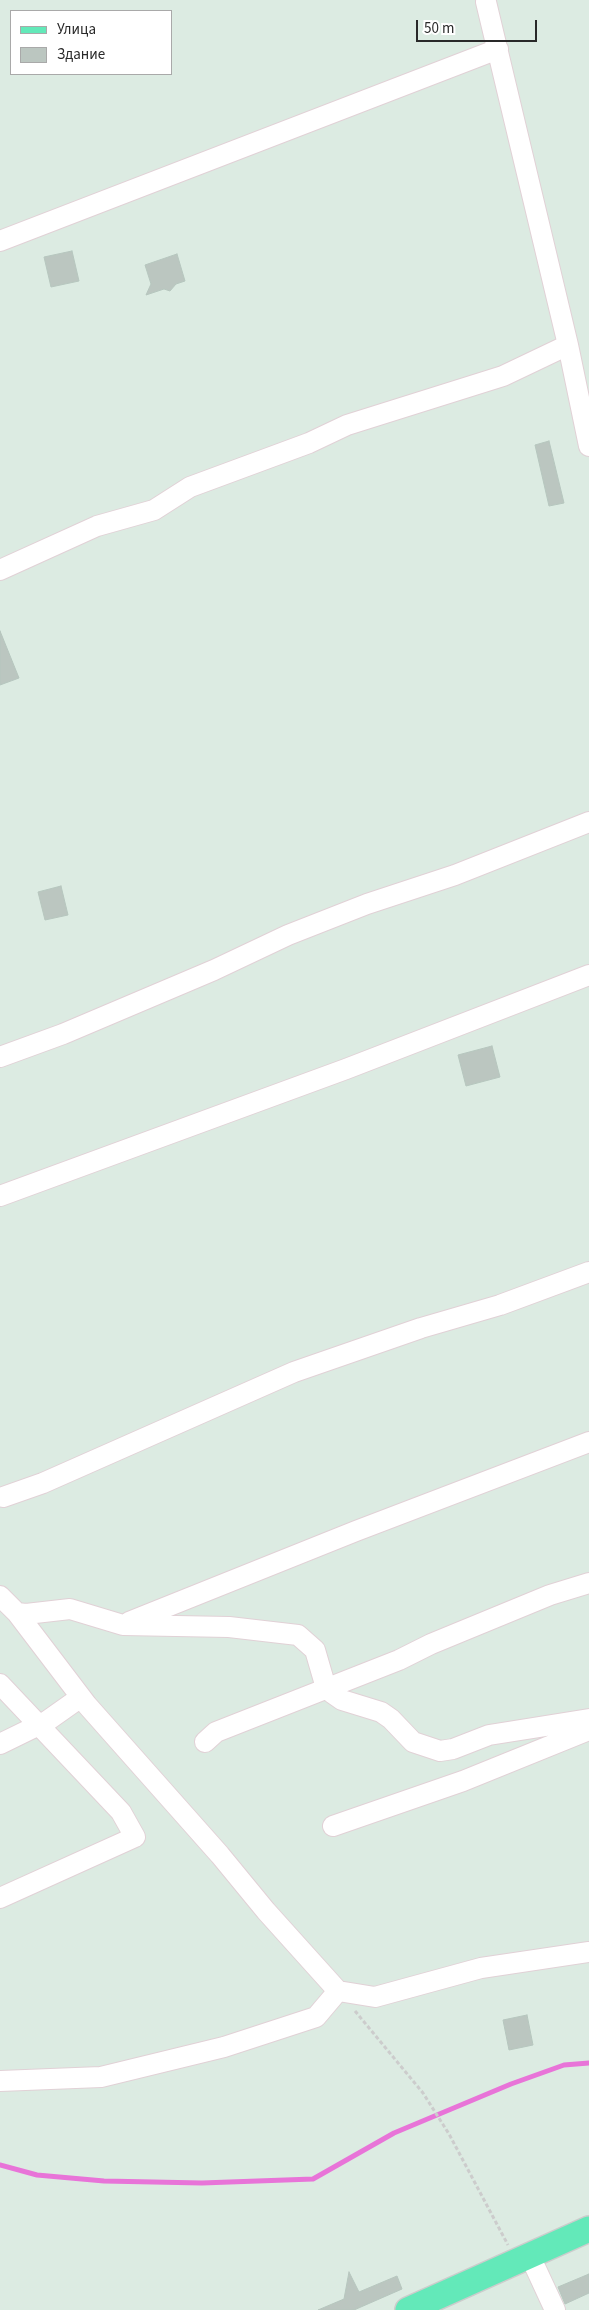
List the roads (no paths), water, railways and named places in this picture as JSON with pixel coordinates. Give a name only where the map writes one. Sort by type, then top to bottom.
[{"type":"main road","points":[[408,2310],[589,2229]]},
{"type":"street","points":[[486,2],[568,345],[589,446]]},
{"type":"street","points":[[0,241],[498,49]]},
{"type":"street","points":[[0,570],[97,526],[154,510],[190,487],[309,443],[347,425],[503,376],[568,345]]},
{"type":"street","points":[[0,1057],[63,1034],[214,970],[288,935],[367,904],[455,875],[589,822]]},
{"type":"street","points":[[0,1196],[346,1069],[589,975]]},
{"type":"street","points":[[3,1497],[52,1479],[294,1372],[421,1328],[500,1305],[589,1272]]},
{"type":"street","points":[[123,1625],[356,1531],[589,1442]]},
{"type":"street","points":[[205,1742],[216,1732],[329,1688],[550,1595],[589,1583]]},
{"type":"street","points":[[0,1596],[17,1613],[81,1697],[220,1855],[266,1911],[338,1990],[375,1997],[481,1968],[589,1952]]},
{"type":"street","points":[[17,1613],[26,1614],[70,1609],[123,1625],[229,1627],[298,1635],[315,1650],[320,1671],[329,1688],[342,1700],[381,1712],[413,1742],[440,1751],[453,1749],[489,1735],[589,1719]]},
{"type":"street","points":[[0,1684],[121,1812],[135,1836],[0,1898]]},
{"type":"street","points":[[0,1744],[40,1725],[81,1697]]},
{"type":"street","points":[[332,1826],[463,1781],[589,1730]]},
{"type":"street","points":[[0,2082],[100,2077],[224,2047],[316,2017],[338,1990]]},
{"type":"street","points":[[523,2258],[555,2310]]},
{"type":"waterway","points":[[0,2165],[37,2175],[104,2181],[202,2183],[313,2179],[394,2133],[511,2084],[564,2065],[589,2063]]}]
